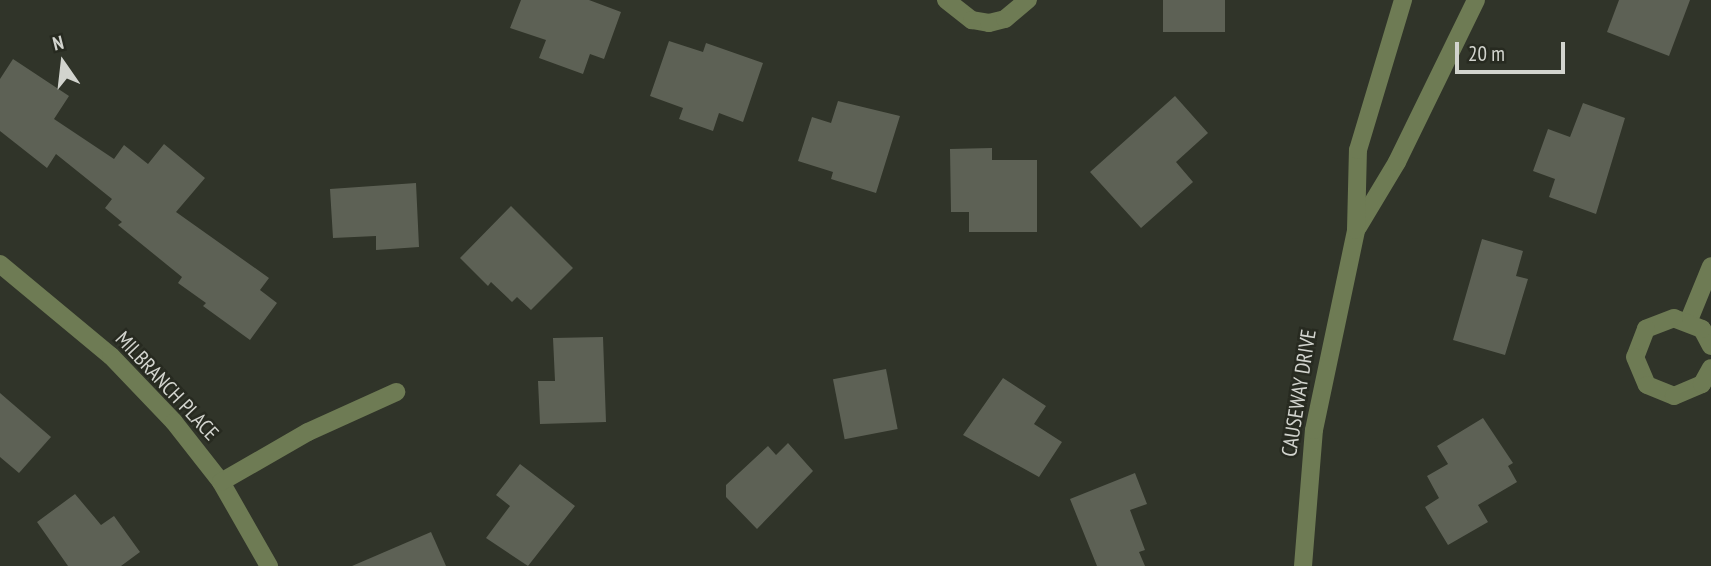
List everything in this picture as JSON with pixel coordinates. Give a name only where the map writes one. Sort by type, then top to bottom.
[{"type":"street","points":[[946,0],[972,20],[989,23],[1005,19],[1028,0]]},
{"type":"street","name":"CAUSEWAY DRIVE","points":[[1303,566],[1314,430],[1356,230],[1358,150],[1403,0]]},
{"type":"street","name":"CAUSEWAY DRIVE","points":[[1356,230],[1397,162],[1476,0]]},
{"type":"street","name":"MILBRANCH PLACE","points":[[0,264],[111,356],[221,482],[269,566]]},
{"type":"street","points":[[1689,320],[1711,266]]},
{"type":"street","points":[[1711,346],[1702,329],[1689,320],[1674,318],[1646,329],[1637,342],[1638,372],[1653,389],[1674,396],[1702,384],[1711,368]]},
{"type":"street","points":[[221,482],[308,432],[396,392]]},
{"type":"building","points":[[521,0],[589,0],[621,12],[604,59],[590,54],[583,74],[539,58],[546,40],[510,28]]},
{"type":"building","points":[[1163,0],[1225,0],[1225,32],[1163,32]]},
{"type":"building","points":[[1619,0],[1690,0],[1669,56],[1607,32]]},
{"type":"building","points":[[669,41],[703,52],[706,43],[763,63],[743,122],[719,113],[713,131],[679,119],[683,108],[650,96]]},
{"type":"building","points":[[13,59],[69,96],[54,119],[114,159],[124,145],[148,164],[164,144],[205,178],[176,212],[269,278],[260,290],[277,303],[250,340],[203,306],[206,303],[178,283],[182,277],[118,225],[122,222],[105,208],[112,199],[56,154],[47,168],[0,131],[0,79]]},
{"type":"building","points":[[1175,96],[1208,133],[1176,162],[1193,182],[1141,228],[1090,172]]},
{"type":"building","points":[[838,101],[900,116],[876,193],[831,179],[833,172],[798,161],[812,117],[831,123]]},
{"type":"building","points":[[1583,103],[1625,118],[1596,214],[1549,197],[1555,179],[1533,171],[1548,129],[1570,137]]},
{"type":"building","points":[[992,148],[992,160],[1037,160],[1037,232],[969,232],[969,212],[951,212],[950,149]]},
{"type":"building","points":[[416,183],[419,247],[376,250],[376,236],[333,238],[330,189]]},
{"type":"building","points":[[511,206],[573,268],[531,310],[517,297],[512,302],[491,282],[488,286],[460,258]]},
{"type":"building","points":[[1482,239],[1523,251],[1516,276],[1528,279],[1505,355],[1453,340]]},
{"type":"building","points":[[603,337],[606,422],[540,424],[538,381],[555,381],[553,338]]},
{"type":"building","points":[[886,369],[898,429],[845,439],[833,379]]},
{"type":"building","points":[[1003,378],[1046,406],[1034,424],[1062,442],[1039,477],[963,435]]},
{"type":"building","points":[[0,393],[51,437],[19,473],[0,457]]},
{"type":"building","points":[[1483,418],[1513,463],[1508,466],[1517,482],[1478,505],[1488,522],[1448,545],[1425,507],[1439,498],[1427,476],[1448,464],[1437,446]]},
{"type":"building","points":[[788,443],[813,471],[757,529],[726,497],[726,485],[768,446],[776,455]]},
{"type":"building","points":[[520,464],[575,506],[528,566],[486,538],[510,506],[496,495]]},
{"type":"building","points":[[1135,473],[1147,504],[1130,510],[1145,550],[1139,552],[1145,566],[1097,566],[1070,499]]},
{"type":"building","points":[[75,494],[101,525],[114,516],[140,552],[121,566],[68,566],[37,522]]},
{"type":"building","points":[[431,532],[446,566],[352,566]]}]
